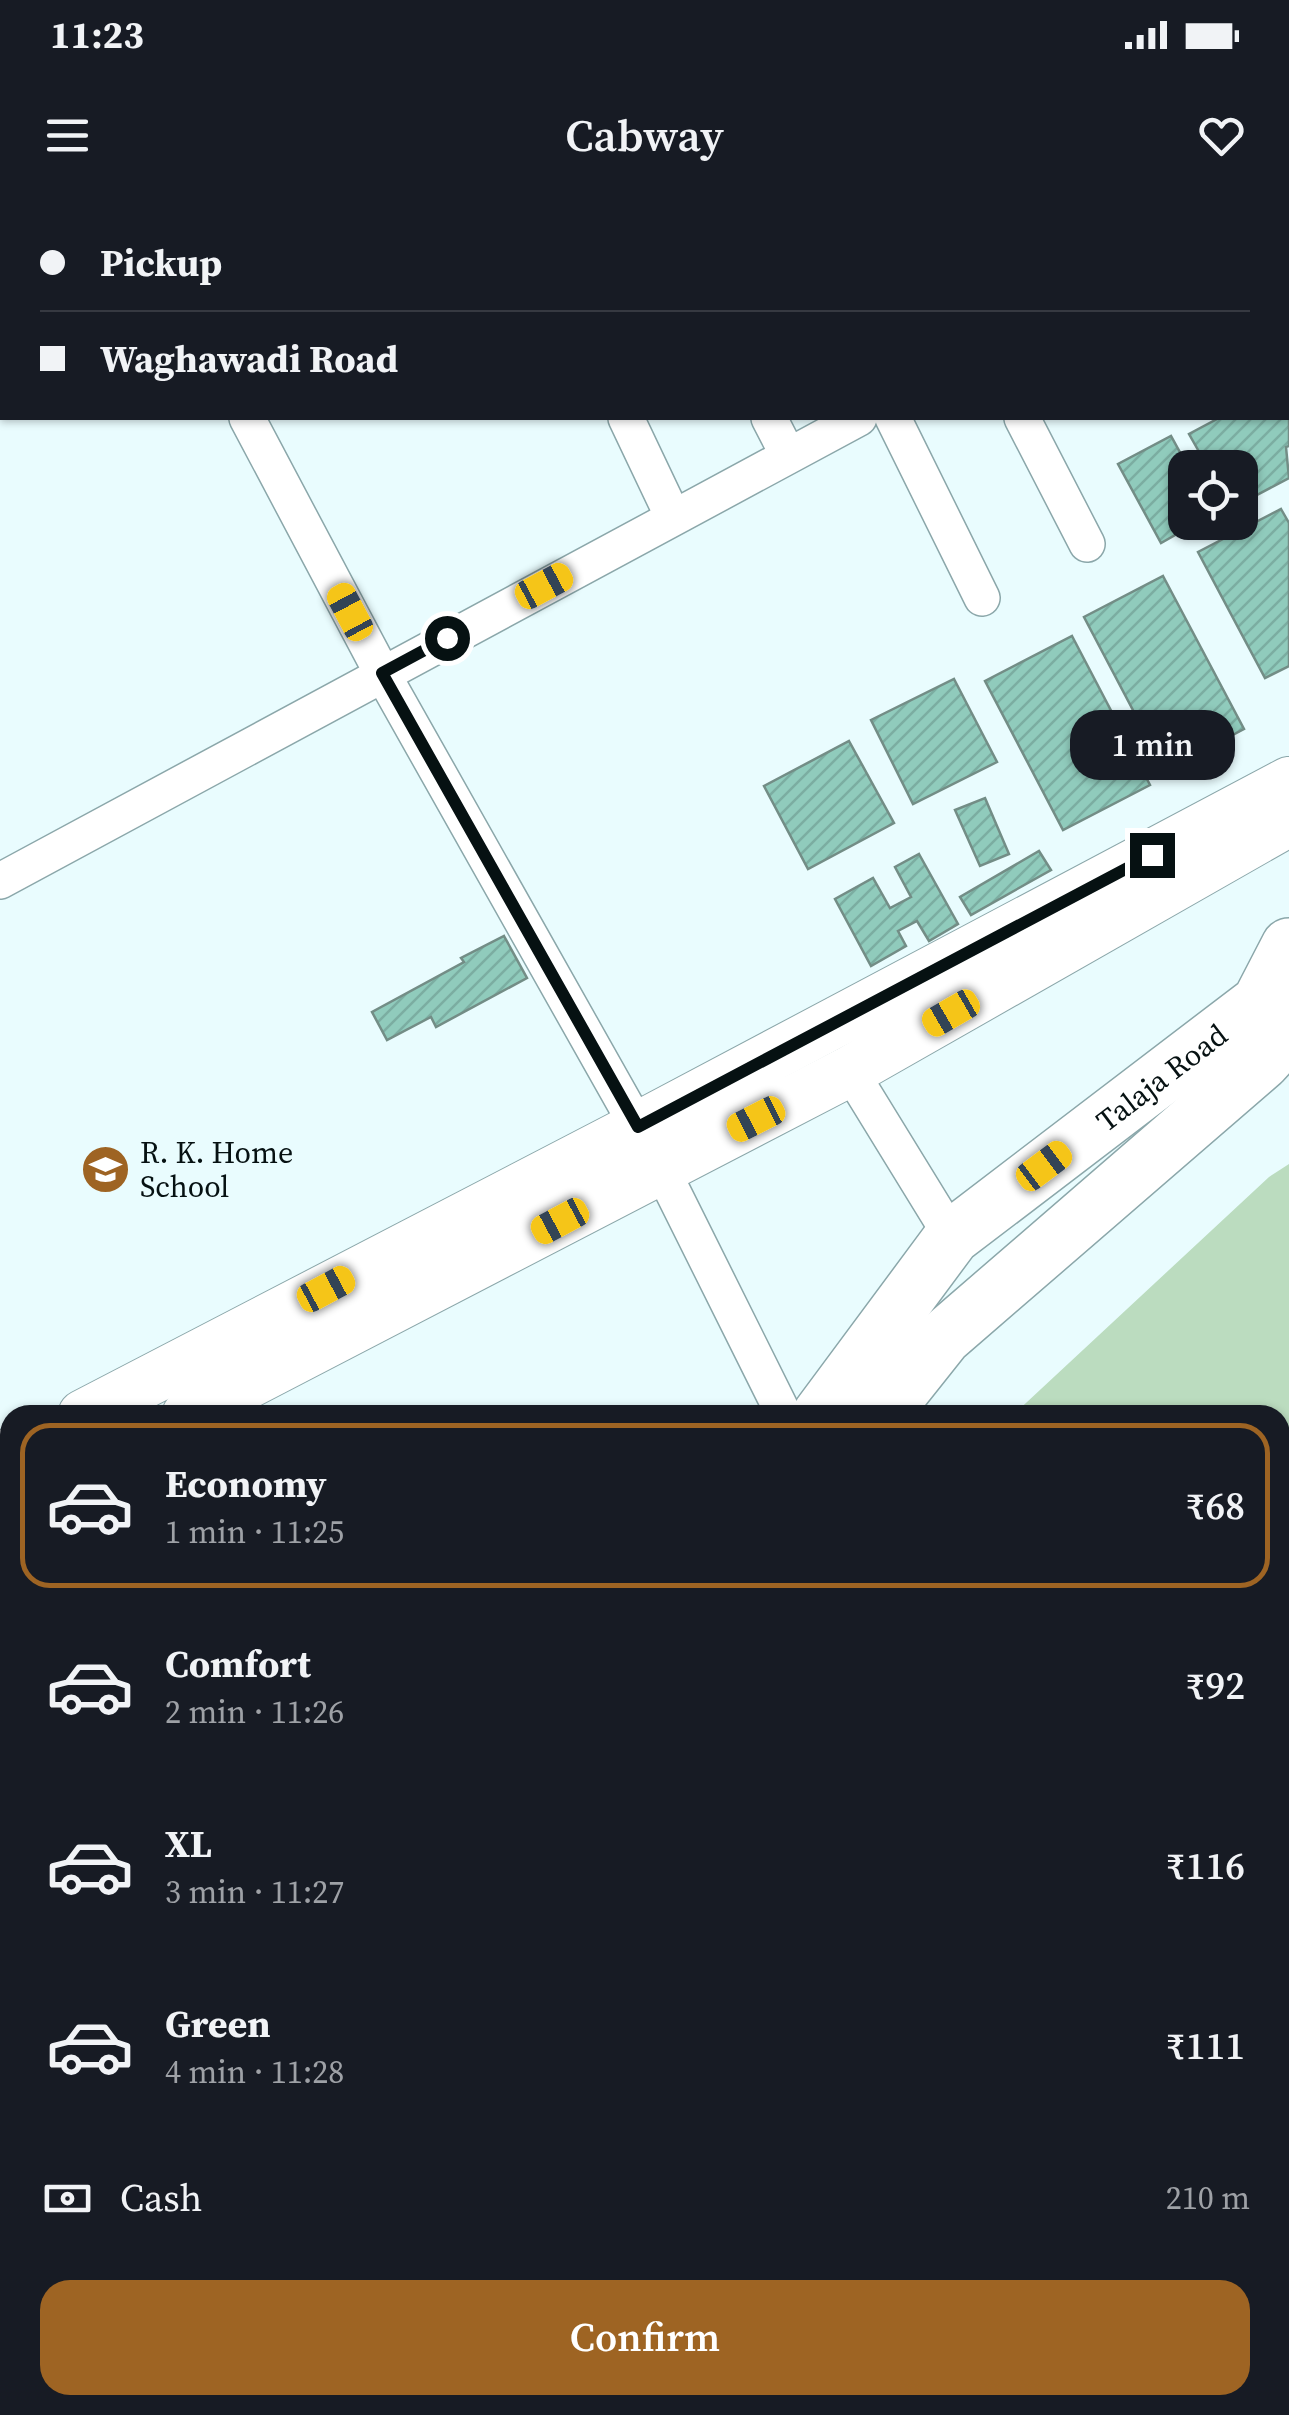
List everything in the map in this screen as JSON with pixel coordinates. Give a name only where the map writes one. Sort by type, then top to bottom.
[{"type":"main road","points":[[204,1405],[1289,782]]},
{"type":"main road","points":[[103,1405],[650,1148],[850,1070],[1289,822]]},
{"type":"main road","name":"Talaja Road","points":[[890,1405],[944,1338],[1262,1062],[1279,1009],[1289,946]]},
{"type":"main road","name":"Talaja Road","points":[[827,1405],[952,1237],[1279,1009]]},
{"type":"street","points":[[249,420],[382,673],[650,1148],[779,1405]]},
{"type":"street","points":[[627,420],[674,517]]},
{"type":"street","points":[[770,420],[788,455]]},
{"type":"street","points":[[0,881],[855,420]]},
{"type":"street","points":[[893,420],[982,598]]},
{"type":"street","points":[[1023,420],[1088,544]]},
{"type":"street","points":[[850,1070],[952,1237]]},
{"type":"green space","points":[[1289,1164],[1289,1405],[1024,1405],[1269,1177]]},
{"type":"building","points":[[1215,420],[1289,420],[1289,478],[1258,494],[1258,450],[1198,450],[1189,434]]},
{"type":"building","points":[[1171,436],[1179,450],[1168,450],[1168,539],[1161,543],[1118,464]]},
{"type":"building","points":[[1281,509],[1289,523],[1289,666],[1265,678],[1198,552],[1221,540],[1258,540],[1258,521]]},
{"type":"building","points":[[1163,576],[1244,729],[1181,762],[1154,750],[1084,617]]},
{"type":"building","points":[[1072,636],[1150,785],[1063,830],[985,681]]},
{"type":"building","points":[[954,679],[997,762],[913,804],[871,720]]},
{"type":"building","points":[[849,741],[894,823],[808,869],[764,786]]},
{"type":"building","points":[[985,798],[1009,854],[980,866],[955,810]]},
{"type":"building","points":[[1039,851],[1051,870],[971,915],[960,897]]},
{"type":"building","points":[[919,854],[958,924],[929,941],[917,921],[898,931],[906,946],[871,966],[835,899],[873,878],[890,908],[911,897],[895,867]]},
{"type":"building","points":[[504,936],[527,978],[436,1027],[431,1017],[387,1040],[372,1012]]},
{"type":"place","name":"R. K. Home School","points":[[105,1169]]},
{"type":"route","points":[[447,638],[382,673],[638,1127],[1152,855]]}]
